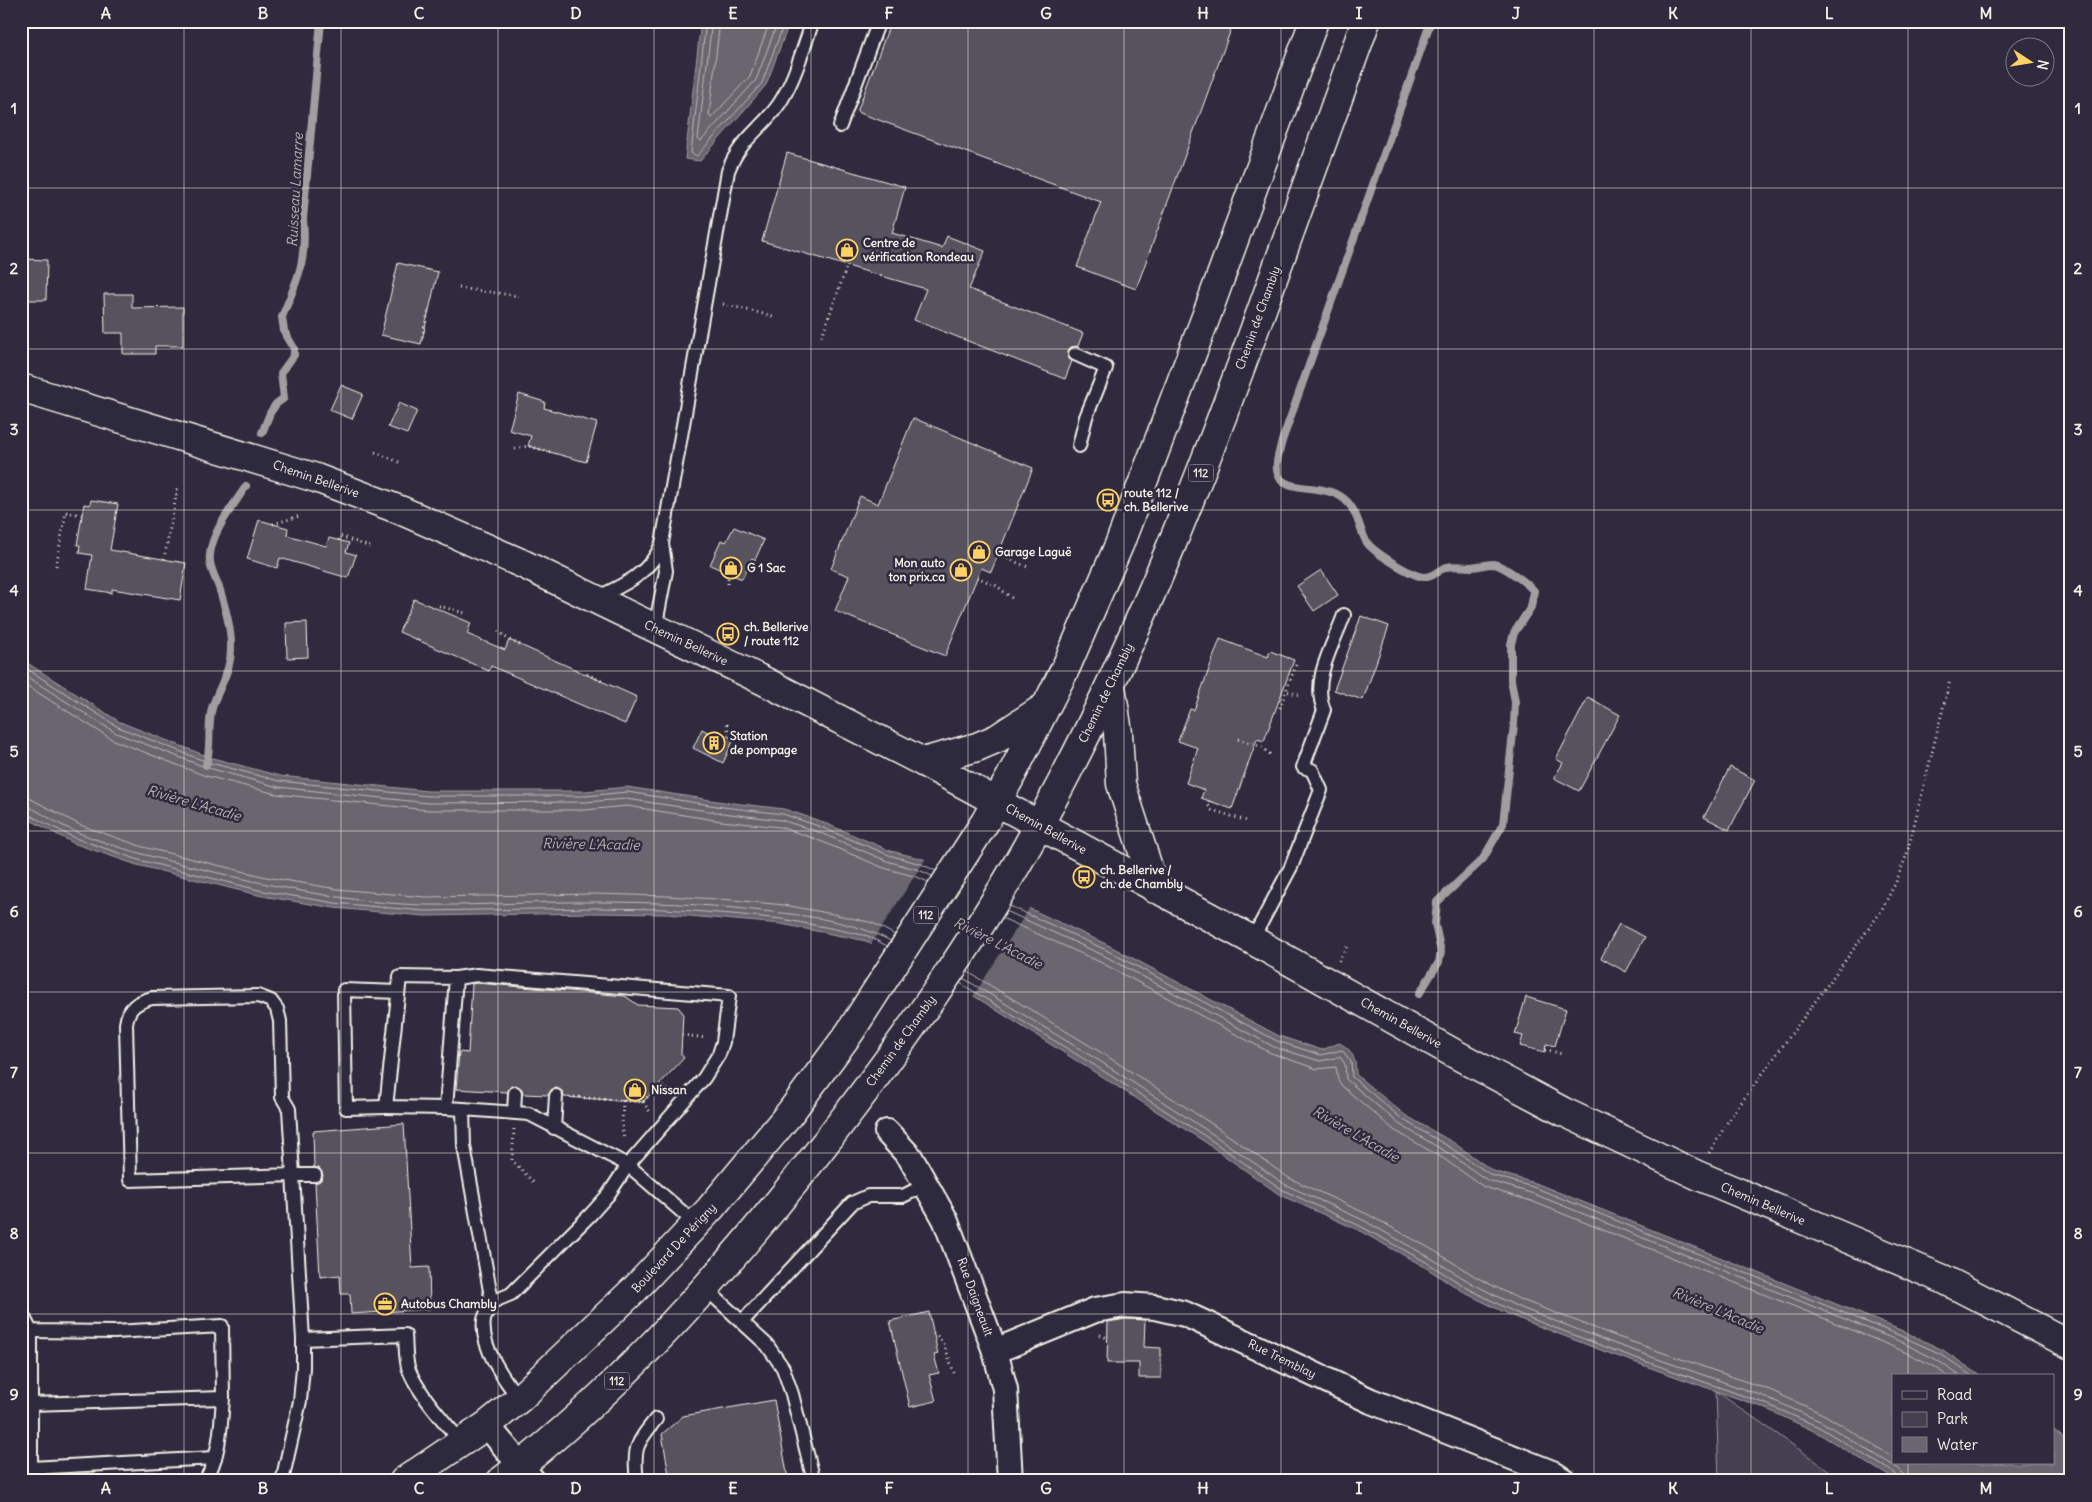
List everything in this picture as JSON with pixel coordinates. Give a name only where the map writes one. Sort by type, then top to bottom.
[{"type":"main road","name":"112","points":[[997,802],[1046,707],[1083,629],[1119,545],[1208,314],[1314,21]]},
{"type":"main road","name":"Chemin de Chambly","points":[[706,1288],[769,1214],[907,1036],[1002,888],[1039,825],[1111,686],[1152,593],[1209,452],[1366,21]]},
{"type":"main road","name":"Chemin Bellerive","points":[[21,388],[204,442],[345,488],[488,548],[764,681],[923,762],[1252,940],[1539,1099],[1697,1176],[1943,1280],[2071,1345]]},
{"type":"main road","points":[[1111,686],[1118,733],[1121,784],[1155,889]]},
{"type":"main road","points":[[923,762],[977,747],[993,740],[1046,707]]},
{"type":"main road","name":"Boulevard De Périgny","points":[[404,1481],[441,1454],[488,1425],[519,1399],[610,1315],[696,1224],[800,1100],[855,1025],[997,802]]},
{"type":"main road","name":"112","points":[[518,1476],[594,1404],[706,1288]]},
{"type":"street","name":"Rue Daigneault","points":[[888,1132],[910,1158],[946,1219],[995,1351],[1005,1389],[1010,1481]]},
{"type":"street","name":"Rue Tremblay","points":[[995,1351],[1095,1310],[1125,1304],[1155,1306],[1185,1314],[1371,1401],[1552,1473],[1564,1481]]},
{"type":"street","points":[[488,1425],[518,1476]]},
{"type":"lane","points":[[594,599],[617,588],[648,568],[655,559],[662,543],[728,171],[738,148],[779,104],[813,21]]},
{"type":"lane","points":[[840,126],[879,21]]},
{"type":"lane","points":[[1075,354],[1106,368],[1086,417],[1079,446]]},
{"type":"lane","points":[[655,629],[666,571],[662,543]]},
{"type":"lane","points":[[1252,940],[1291,867],[1321,790],[1312,770],[1302,767],[1324,710],[1320,702],[1319,686],[1344,615]]},
{"type":"lane","points":[[386,1107],[400,977],[456,978],[486,975],[729,996],[726,1030],[719,1054],[712,1067],[628,1165],[608,1195],[591,1214],[511,1294],[492,1302]]},
{"type":"lane","points":[[446,1108],[456,978]]},
{"type":"lane","points":[[398,992],[344,990],[346,1108],[463,1108],[529,1114],[628,1165],[696,1224]]},
{"type":"lane","points":[[282,1481],[300,1401],[303,1339],[293,1175],[290,1109],[282,1097],[280,1022],[277,1009],[272,1001],[258,996],[152,998],[141,1000],[133,1006],[128,1014],[126,1024],[130,1180],[293,1175],[315,1175]]},
{"type":"lane","points":[[514,1112],[515,1093]]},
{"type":"lane","points":[[554,1128],[556,1096]]},
{"type":"lane","points":[[463,1108],[464,1146],[492,1302],[484,1323],[486,1341],[502,1378],[519,1399]]},
{"type":"lane","points":[[742,1322],[852,1203],[868,1196],[903,1196],[927,1184]]},
{"type":"lane","points":[[706,1288],[767,1345],[783,1368],[792,1394],[814,1481]]},
{"type":"lane","points":[[21,1312],[26,1331],[31,1404],[31,1481]]},
{"type":"lane","points":[[26,1331],[114,1332],[222,1326],[223,1398],[221,1428],[215,1458],[205,1481]]},
{"type":"lane","points":[[303,1339],[406,1335],[407,1364],[412,1376],[441,1418],[462,1442]]},
{"type":"lane","points":[[31,1404],[223,1398]]},
{"type":"lane","points":[[637,1481],[636,1449],[638,1442],[656,1419]]},
{"type":"lane","points":[[31,1468],[215,1458]]},
{"type":"path","points":[[822,336],[847,266]]},
{"type":"path","points":[[460,288],[518,296]]},
{"type":"path","points":[[722,304],[776,317]]},
{"type":"path","points":[[422,337],[428,312]]},
{"type":"path","points":[[515,449],[528,446],[551,452]]},
{"type":"path","points":[[375,452],[399,462]]},
{"type":"path","points":[[164,559],[178,486]]},
{"type":"path","points":[[56,566],[66,512],[82,515]]},
{"type":"path","points":[[273,524],[300,516]]},
{"type":"path","points":[[339,540],[340,536],[370,547]]},
{"type":"path","points":[[998,555],[1028,568]]},
{"type":"path","points":[[728,573],[728,586]]},
{"type":"path","points":[[977,577],[997,586],[1014,600]]},
{"type":"path","points":[[439,606],[466,613]]},
{"type":"path","points":[[498,631],[509,640],[523,646]]},
{"type":"path","points":[[1280,708],[1296,665]]},
{"type":"path","points":[[587,674],[604,682]]},
{"type":"path","points":[[1697,1176],[1730,1118],[1880,913],[1896,882],[1907,854],[1950,680]]},
{"type":"path","points":[[1286,691],[1296,695]]},
{"type":"path","points":[[727,724],[729,734]]},
{"type":"path","points":[[1238,739],[1262,747],[1271,755]]},
{"type":"path","points":[[1209,801],[1208,805],[1212,810],[1247,821]]},
{"type":"path","points":[[682,1035],[706,1038]]},
{"type":"path","points":[[1545,1049],[1562,1054]]},
{"type":"path","points":[[643,1102],[656,1088]]},
{"type":"path","points":[[572,1097],[643,1102],[651,1112]]},
{"type":"path","points":[[622,1124],[623,1101]]},
{"type":"path","points":[[514,1112],[512,1160],[534,1183]]},
{"type":"path","points":[[933,1333],[938,1335],[946,1350],[955,1375]]},
{"type":"path","points":[[1100,1335],[1107,1338]]},
{"type":"green space","points":[[1716,1391],[1844,1481],[1719,1481]]},
{"type":"water","points":[[701,21],[790,21],[766,85],[700,161],[685,159]]},
{"type":"water","name":"Rivière L'Acadie","points":[[21,659],[120,722],[209,757],[280,776],[428,791],[585,791],[627,787],[784,809],[820,821],[891,851],[923,859],[1108,945],[1279,1036],[1322,1050],[1339,1043],[1344,1045],[1353,1056],[1356,1074],[1361,1079],[1405,1115],[1454,1143],[1493,1171],[1538,1184],[1903,1331],[1943,1350],[1978,1374],[1892,1374],[1892,1464],[2054,1464],[2054,1430],[2071,1445],[2071,1481],[1897,1481],[1816,1432],[1762,1407],[1611,1354],[1512,1316],[1467,1294],[1423,1266],[1358,1230],[1280,1195],[1205,1142],[974,996],[866,941],[781,924],[666,914],[593,913],[424,916],[334,908],[262,896],[137,865],[73,843],[21,815]]},
{"type":"pier","points":[[926,858],[1030,907],[972,998],[870,946]]},
{"type":"building","points":[[891,21],[1234,21],[1136,289],[1077,267],[1101,202],[857,112]]},
{"type":"building","points":[[787,153],[905,187],[892,233],[942,248],[947,236],[985,251],[969,289],[1083,333],[1078,346],[1071,347],[1067,351],[1068,358],[1072,361],[1065,379],[914,320],[926,289],[762,241]]},
{"type":"building","points":[[21,259],[47,260],[46,300],[21,300]]},
{"type":"building","points":[[398,263],[438,272],[421,344],[381,335]]},
{"type":"building","points":[[104,294],[132,294],[132,308],[183,307],[183,346],[155,346],[155,354],[123,354],[123,333],[105,333]]},
{"type":"building","points":[[341,385],[363,394],[352,419],[330,410]]},
{"type":"building","points":[[519,394],[545,402],[544,408],[597,423],[586,462],[528,446],[531,436],[509,430]]},
{"type":"building","points":[[399,403],[417,411],[407,434],[388,427]]},
{"type":"building","points":[[913,418],[1033,468],[991,572],[981,568],[945,656],[835,611],[849,576],[831,569],[860,496],[878,504]]},
{"type":"building","points":[[91,500],[118,504],[110,550],[186,563],[180,600],[112,589],[112,593],[87,589],[92,555],[79,553],[80,545],[77,545],[84,504],[90,505]]},
{"type":"building","points":[[259,520],[288,528],[287,535],[326,546],[329,538],[349,543],[346,552],[356,555],[348,578],[280,558],[277,568],[247,559]]},
{"type":"building","points":[[734,527],[764,540],[755,560],[752,558],[742,579],[710,565],[721,540],[726,542]]},
{"type":"building","points":[[1321,570],[1338,595],[1314,611],[1297,586]]},
{"type":"building","points":[[414,599],[471,623],[467,634],[505,650],[509,640],[637,697],[625,724],[491,666],[489,671],[399,632]]},
{"type":"building","points":[[1361,616],[1389,626],[1363,700],[1334,690]]},
{"type":"building","points":[[307,622],[308,657],[287,658],[286,623]]},
{"type":"building","points":[[1220,639],[1268,657],[1270,651],[1294,660],[1264,741],[1257,739],[1232,809],[1201,798],[1204,790],[1186,783],[1198,748],[1178,741],[1190,709],[1194,710]]},
{"type":"building","points":[[1588,697],[1620,715],[1579,791],[1554,778],[1563,763],[1556,759]]},
{"type":"building","name":"Station de pompage","points":[[702,729],[713,735],[715,730],[734,739],[723,763],[693,748]]},
{"type":"building","points":[[1730,767],[1755,780],[1729,830],[1704,817]]},
{"type":"building","points":[[1619,924],[1645,937],[1626,972],[1601,958]]},
{"type":"building","points":[[472,984],[625,996],[638,1005],[678,1007],[683,1013],[681,1054],[684,1058],[643,1102],[564,1097],[563,1092],[557,1088],[552,1089],[548,1095],[523,1094],[522,1089],[516,1085],[511,1086],[507,1092],[456,1089],[459,1052],[468,1053]]},
{"type":"building","points":[[1526,997],[1566,1009],[1555,1046],[1546,1044],[1545,1052],[1520,1046],[1523,1036],[1515,1034]]},
{"type":"building","points":[[404,1124],[412,1268],[429,1267],[430,1309],[351,1314],[350,1294],[341,1294],[340,1275],[320,1277],[315,1183],[322,1179],[323,1175],[319,1168],[314,1167],[313,1131]]},
{"type":"building","points":[[929,1312],[938,1354],[934,1355],[939,1373],[929,1375],[936,1401],[910,1407],[890,1321]]},
{"type":"building","points":[[1126,1319],[1145,1320],[1144,1347],[1161,1348],[1161,1378],[1139,1378],[1139,1363],[1107,1363],[1108,1322]]},
{"type":"building","points":[[774,1400],[788,1479],[777,1481],[670,1481],[662,1434],[683,1416]]},
{"type":"waterway","name":"Ruisseau Lamarre","points":[[262,433],[270,413],[276,404],[284,398],[281,373],[294,355],[294,348],[284,331],[282,317],[297,280],[304,247],[303,219],[321,21]]},
{"type":"waterway","points":[[1419,994],[1439,962],[1441,952],[1435,924],[1437,902],[1483,859],[1503,824],[1515,702],[1511,680],[1511,644],[1514,633],[1531,607],[1534,591],[1515,575],[1493,564],[1473,567],[1450,566],[1427,577],[1410,572],[1384,557],[1370,546],[1363,535],[1354,511],[1346,500],[1325,490],[1298,487],[1284,482],[1278,474],[1277,465],[1282,441],[1431,21]]},
{"type":"waterway","name":"Ruisseau Lamarre","points":[[206,765],[209,751],[212,708],[231,655],[228,620],[220,589],[212,569],[210,554],[219,527],[246,486]]},
{"type":"place","name":"Centre de vérification Rondeau","points":[[847,250]]},
{"type":"place","name":"route 112 / ch. Bellerive","points":[[1108,500]]},
{"type":"place","name":"Garage Laguë","points":[[979,552]]},
{"type":"place","name":"G 1 Sac","points":[[731,568]]},
{"type":"place","name":"Mon auto ton prix.ca","points":[[961,570]]},
{"type":"place","name":"ch. Bellerive / route 112","points":[[728,634]]},
{"type":"place","name":"Station de pompage","points":[[714,743]]},
{"type":"place","name":"ch. Bellerive / ch. de Chambly","points":[[1084,877]]},
{"type":"place","name":"Nissan","points":[[635,1090]]},
{"type":"place","name":"Autobus Chambly","points":[[385,1304]]}]
